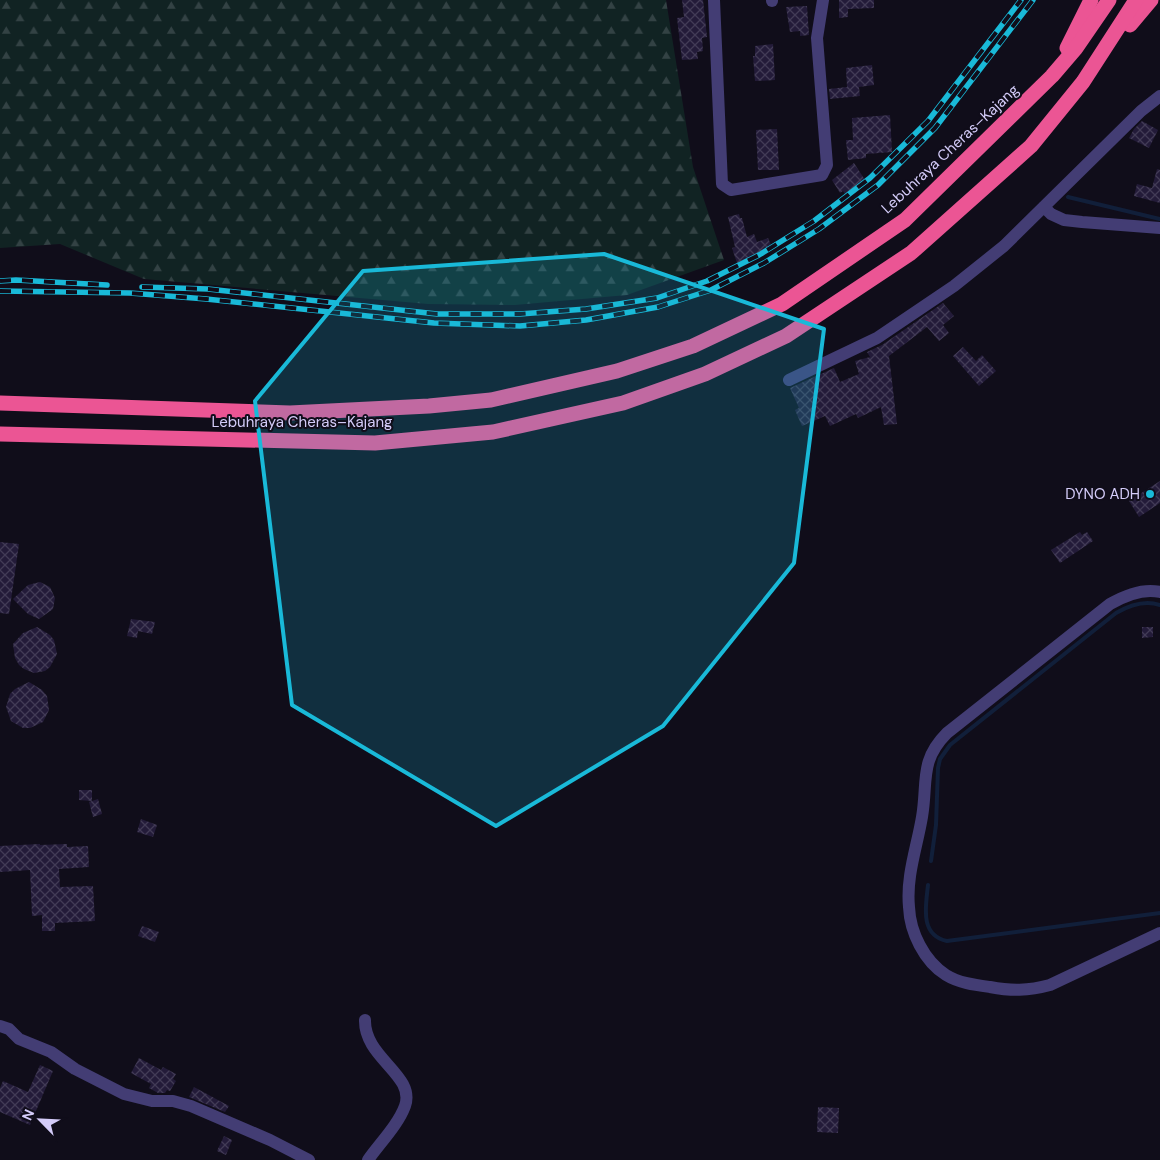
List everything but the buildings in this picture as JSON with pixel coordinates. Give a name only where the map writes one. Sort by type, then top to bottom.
[{"type":"highway","points":[[1052,76],[1091,0]]},
{"type":"highway","name":"Lebuhraya Cheras–Kajang","points":[[0,404],[290,413],[430,406],[491,400],[618,371],[693,346],[782,304],[906,220],[1052,76],[1076,48],[1109,0]]},
{"type":"highway","name":"Lebuhraya Cheras–Kajang","points":[[0,434],[375,443],[493,432],[623,403],[705,374],[786,336],[911,252],[1031,146],[1083,82],[1136,0]]},
{"type":"highway","points":[[1083,82],[1150,0]]},
{"type":"street","points":[[714,0],[722,184],[731,190],[822,176],[827,165],[817,38],[823,0]]},
{"type":"street","points":[[790,380],[878,338],[929,303],[1004,246],[1141,111],[1160,96]]},
{"type":"street","points":[[1044,207],[1051,214],[1064,220],[1160,228]]},
{"type":"street","points":[[1160,592],[1153,590],[1142,592],[1120,598],[1110,604],[939,740],[928,760],[925,772],[923,810],[913,855],[908,891],[910,921],[928,958],[946,975],[958,980],[1011,991],[1043,987],[1160,933]]},
{"type":"street","points":[[365,1020],[364,1030],[373,1049],[404,1085],[407,1095],[401,1115],[368,1160]]},
{"type":"street","points":[[0,1026],[10,1028],[19,1039],[51,1052],[75,1069],[124,1094],[152,1101],[173,1101],[191,1106],[270,1140],[309,1160]]},
{"type":"highlighted area","points":[[604,254],[824,329],[794,563],[663,726],[496,826],[292,705],[255,401],[363,271]]},
{"type":"green space","points":[[0,0],[666,0],[693,167],[724,260],[627,295],[515,305],[428,304],[144,279],[60,244],[0,248]]},
{"type":"waterway","points":[[1068,197],[1160,219]]},
{"type":"waterway","points":[[931,861],[936,825],[938,768],[940,759],[950,745],[1116,613],[1137,604],[1160,605]]},
{"type":"waterway","points":[[928,885],[926,910],[928,926],[938,938],[947,941],[1160,913]]},
{"type":"railway","points":[[142,287],[208,289],[437,314],[520,314],[586,309],[657,298],[707,281],[759,255],[814,221],[870,178],[928,121],[1021,0]]},
{"type":"railway","points":[[0,291],[130,293],[434,323],[520,326],[586,320],[658,307],[711,290],[764,263],[819,229],[878,185],[935,128],[1033,0]]},
{"type":"railway","points":[[0,281],[16,280],[107,285]]},
{"type":"place","name":"DYNO ADH","points":[[1150,494]]}]
